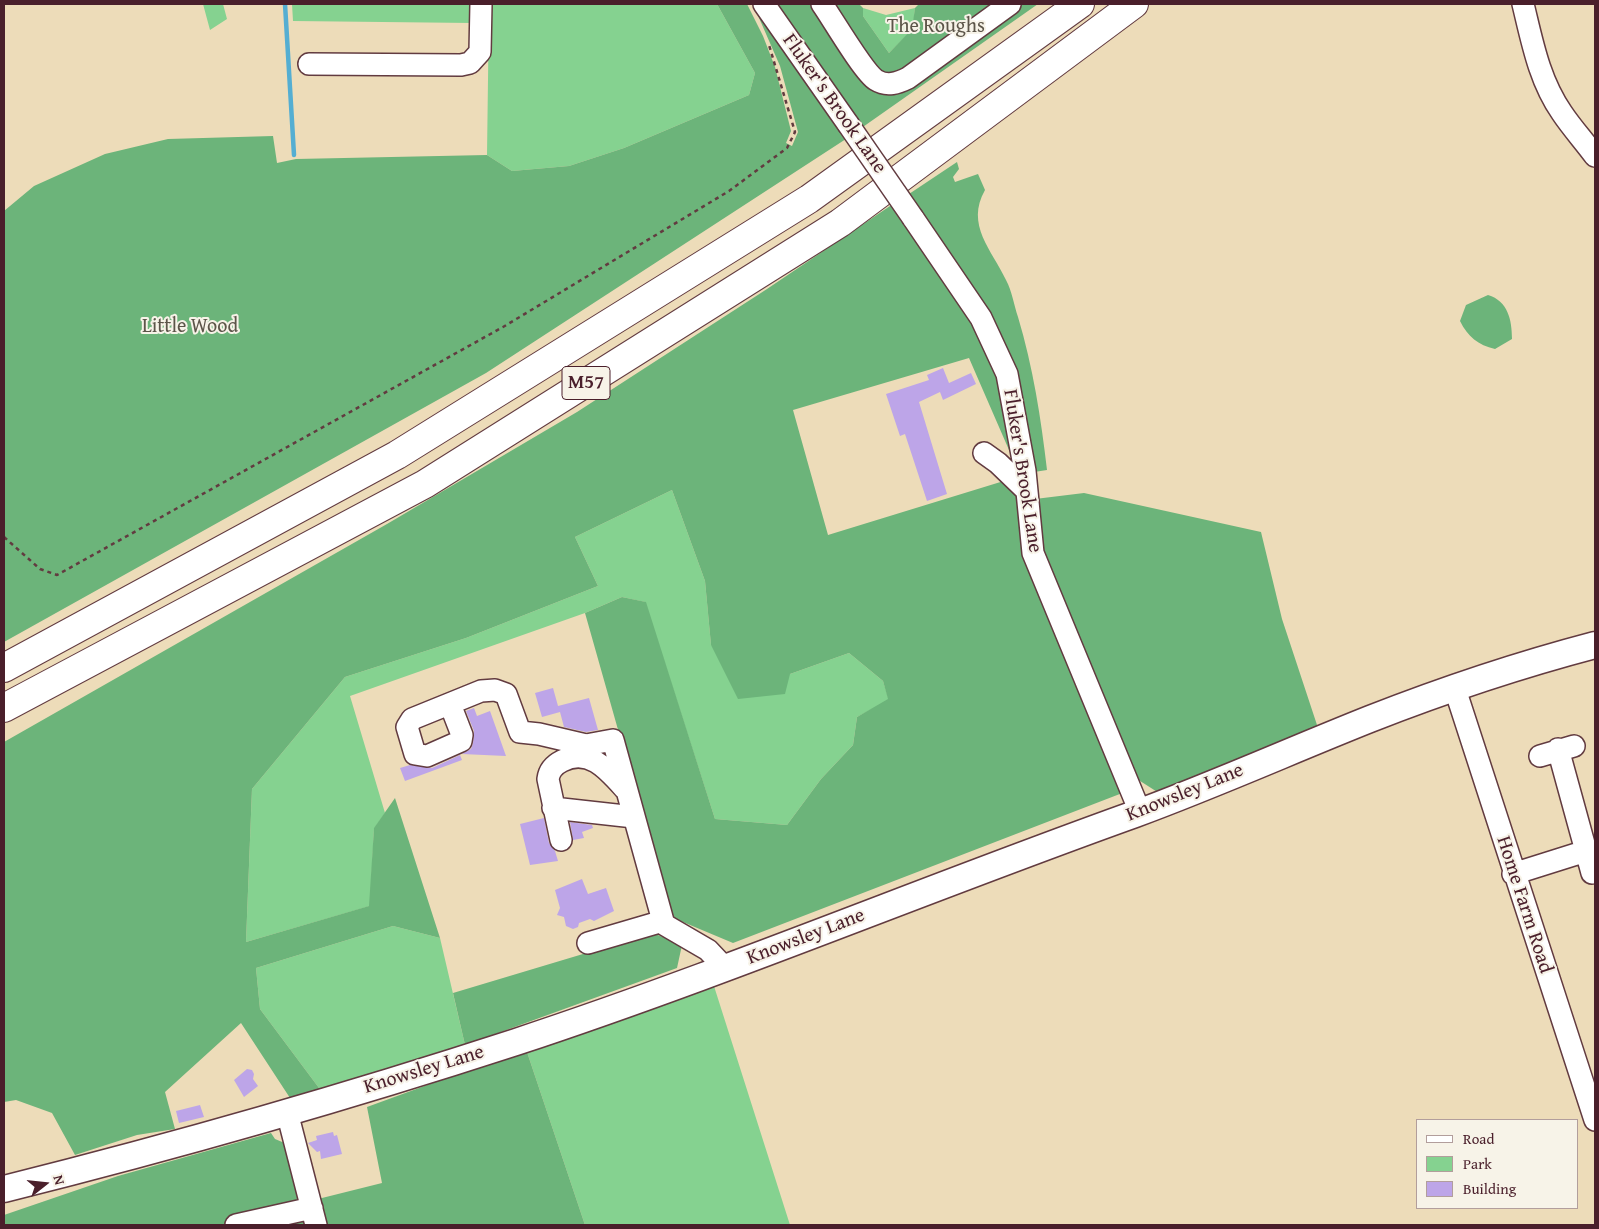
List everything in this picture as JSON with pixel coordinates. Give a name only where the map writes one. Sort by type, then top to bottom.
[{"type":"highway","name":"M57","points":[[4,668],[398,455],[808,199],[1080,4]]},
{"type":"highway","name":"M57","points":[[4,708],[434,478],[840,223],[1134,4]]},
{"type":"main road","name":"Knowsley Lane","points":[[4,1189],[139,1155],[516,1042],[725,968],[1050,844],[1140,812],[1374,718],[1536,661],[1595,645]]},
{"type":"street","points":[[309,64],[461,65],[470,63],[480,52],[481,4]]},
{"type":"street","name":"Fluker's Brook Lane","points":[[764,4],[981,318],[1007,374],[1014,406],[1033,553],[1140,812]]},
{"type":"street","points":[[822,4],[874,80],[889,84],[898,83],[908,78],[1010,4]]},
{"type":"street","points":[[1523,4],[1537,61],[1546,84],[1561,112],[1595,156]]},
{"type":"street","points":[[984,453],[998,463],[1026,490]]},
{"type":"street","name":"Home Farm Road","points":[[1455,689],[1595,1120]]},
{"type":"street","points":[[450,704],[481,691],[495,690],[506,694],[520,732],[586,745],[613,740],[663,921],[665,925],[708,950],[725,968]]},
{"type":"street","points":[[1558,751],[1592,873]]},
{"type":"street","points":[[561,840],[553,808],[549,774],[556,764],[578,756],[596,760],[627,791]]},
{"type":"street","points":[[553,808],[634,818]]},
{"type":"street","points":[[1514,874],[1586,851]]},
{"type":"street","points":[[588,943],[663,921]]},
{"type":"street","points":[[236,1225],[314,1217],[287,1112]]},
{"type":"path","points":[[4,537],[40,569],[57,575],[503,327],[729,191],[787,148],[794,137],[795,132],[785,93],[768,43]]},
{"type":"green space","points":[[203,4],[223,4],[227,19],[210,30]]},
{"type":"green space","points":[[292,4],[473,4],[472,23],[293,21]]},
{"type":"green space","points":[[489,4],[717,4],[755,73],[749,95],[624,148],[569,166],[512,171],[487,155]]},
{"type":"green space","name":"Little Wood","points":[[717,4],[747,4],[763,36],[775,67],[791,131],[786,143],[792,146],[798,132],[780,66],[753,4],[760,4],[849,137],[486,373],[4,642],[4,211],[34,186],[105,154],[168,139],[273,136],[277,163],[296,159],[487,155],[512,171],[569,166],[624,148],[749,95],[755,73]]},
{"type":"green space","name":"The Roughs","points":[[771,4],[817,4],[886,81],[826,4],[859,4],[863,8],[863,16],[889,53],[912,29],[915,8],[919,4],[1038,4],[860,129]]},
{"type":"green space","points":[[863,8],[886,15],[915,8],[913,29],[889,53],[863,16]]},
{"type":"green space","points":[[957,162],[959,169],[953,177],[955,182],[978,174],[985,190],[978,215],[979,226],[988,248],[1008,284],[1023,336],[1036,393],[1047,470],[1034,472],[1021,409],[906,196]]},
{"type":"green space","points":[[893,204],[976,323],[1005,386],[1019,473],[969,358],[793,410],[828,535],[1007,480],[1020,503],[1125,792],[733,943],[671,917],[585,613],[622,597],[646,602],[715,819],[787,825],[821,779],[853,745],[857,717],[888,699],[883,681],[849,653],[790,674],[785,694],[738,699],[711,645],[705,581],[672,490],[575,537],[598,586],[466,638],[345,677],[252,789],[246,942],[369,906],[374,828],[395,798],[440,938],[393,926],[256,968],[260,1009],[322,1092],[290,1098],[241,1023],[165,1092],[175,1129],[137,1135],[75,1155],[52,1113],[16,1100],[4,1102],[4,742],[387,524],[577,412],[767,289]]},
{"type":"green space","points":[[1488,295],[1500,302],[1508,312],[1511,325],[1512,339],[1495,349],[1474,340],[1466,332],[1460,321],[1466,305]]},
{"type":"green space","points":[[672,490],[705,581],[711,645],[790,674],[849,653],[883,681],[889,700],[857,717],[853,745],[821,779],[787,825],[715,819],[645,602],[622,597],[585,613],[350,696],[385,813],[374,829],[370,906],[246,942],[252,789],[345,677],[466,638],[598,586],[575,537]]},
{"type":"green space","points":[[1084,493],[1261,532],[1282,619],[1318,728],[1162,795],[1137,779],[1044,559],[1035,499]]},
{"type":"green space","points":[[393,926],[440,938],[465,1045],[322,1092],[260,1009],[256,968]]},
{"type":"green space","points":[[653,933],[682,945],[677,968],[465,1045],[453,993]]},
{"type":"green space","points":[[713,983],[790,1225],[585,1225],[526,1049]]},
{"type":"green space","points":[[526,1049],[585,1225],[320,1225],[314,1200],[382,1183],[367,1107]]},
{"type":"green space","points":[[271,1133],[275,1139],[287,1144],[312,1225],[4,1225],[4,1215],[118,1176]]},
{"type":"building","points":[[943,368],[949,383],[971,373],[976,384],[943,400],[940,392],[919,402],[947,494],[927,501],[905,434],[900,436],[886,394],[929,380],[927,375]]},
{"type":"building","points":[[553,688],[558,706],[589,698],[598,730],[586,732],[564,727],[560,712],[542,717],[535,693]]},
{"type":"building","points":[[474,708],[477,716],[490,711],[506,756],[462,754],[471,749],[473,743],[474,731],[466,711]]},
{"type":"building","points":[[460,755],[462,760],[405,781],[400,768],[410,765],[432,768]]},
{"type":"building","points":[[544,818],[549,843],[555,851],[558,861],[530,865],[520,824]]},
{"type":"building","points":[[570,822],[592,825],[593,828],[582,832],[584,838],[573,840]]},
{"type":"building","points":[[582,879],[588,894],[606,888],[614,911],[594,921],[590,919],[579,923],[578,927],[573,929],[566,926],[564,917],[557,915],[560,908],[555,890]]},
{"type":"building","points":[[247,1069],[252,1070],[254,1074],[253,1079],[258,1086],[244,1097],[234,1080]]},
{"type":"building","points":[[200,1105],[204,1117],[179,1123],[176,1111]]},
{"type":"building","points":[[333,1132],[334,1136],[337,1135],[342,1154],[321,1159],[320,1151],[317,1152],[308,1143],[317,1140],[316,1136]]},
{"type":"waterway","points":[[285,4],[294,155]]}]
